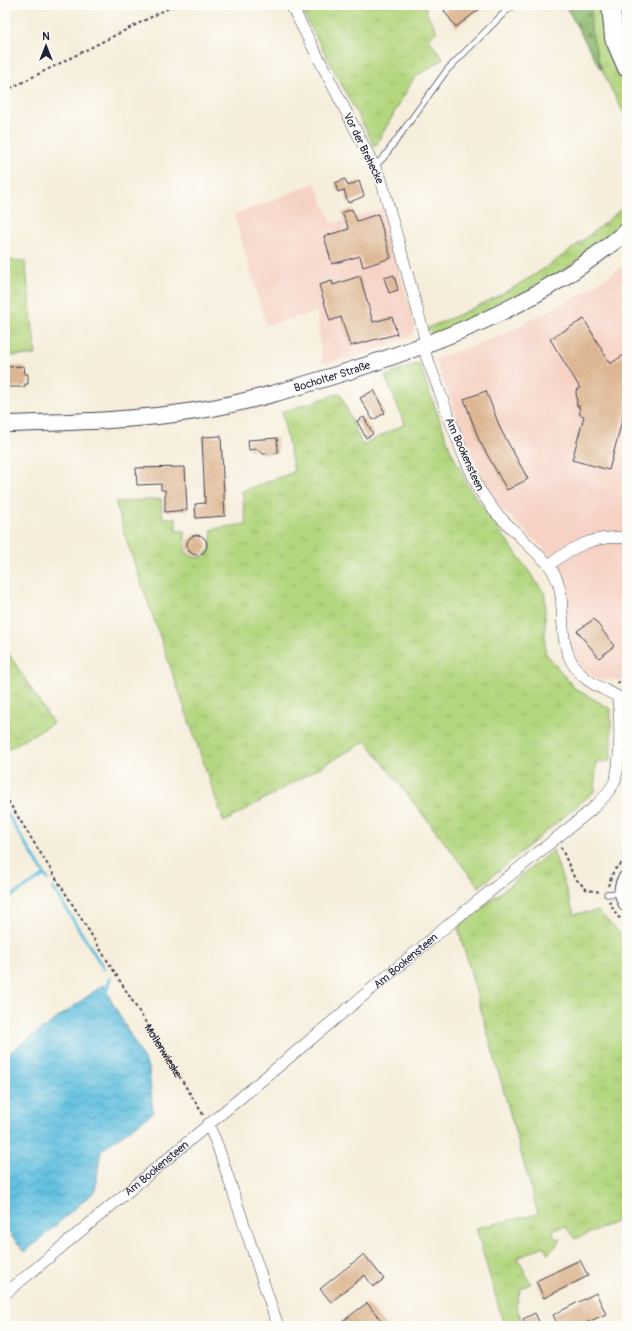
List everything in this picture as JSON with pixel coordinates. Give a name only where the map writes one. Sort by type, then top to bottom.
[{"type":"main road","points":[[610,5],[614,38],[627,68]]},
{"type":"main road","name":"Bocholter Straße","points":[[5,424],[111,420],[161,416],[211,408],[274,394],[425,346],[487,321],[542,292],[578,269],[627,231]]},
{"type":"main road","points":[[619,897],[627,878]]},
{"type":"street","name":"Vor der Brehecke","points":[[291,5],[375,166],[383,187],[424,334],[425,346]]},
{"type":"street","name":"Am Bookensteen","points":[[5,1294],[208,1124],[603,799],[615,781],[618,756],[617,696],[590,682],[579,673],[569,658],[564,640],[561,595],[555,574],[549,565],[495,512],[479,489],[445,406],[430,366],[425,346]]},
{"type":"street","points":[[549,565],[569,550],[589,540],[616,537],[627,538]]},
{"type":"street","points":[[208,1124],[218,1144],[278,1326]]},
{"type":"lane","points":[[375,166],[384,157],[447,70],[505,12],[515,5]]},
{"type":"path","points":[[5,91],[175,5]]},
{"type":"path","points":[[616,682],[627,684]]},
{"type":"path","name":"Mollenwieske","points":[[5,796],[208,1124]]},
{"type":"path","points":[[558,836],[562,851],[574,877],[587,890],[619,897]]},
{"type":"path","points":[[626,1319],[626,1326]]},
{"type":"shaded area","points":[[315,183],[332,224],[383,208],[415,328],[412,336],[353,358],[322,363],[317,312],[266,325],[234,215]]},
{"type":"shaded area","points":[[627,263],[627,681],[597,679],[579,664],[570,645],[563,576],[547,552],[497,504],[485,485],[466,443],[435,359],[500,336],[585,292]]},
{"type":"green space","points":[[299,5],[426,5],[426,12],[437,31],[429,39],[443,59],[414,78],[375,147]]},
{"type":"green space","points":[[565,5],[591,5],[591,30],[601,70]]},
{"type":"green space","points":[[591,5],[603,5],[603,21],[608,41],[627,80],[627,119],[606,78],[595,50],[590,20]]},
{"type":"green space","points":[[619,5],[627,5],[627,52],[619,22]]},
{"type":"green space","points":[[627,204],[627,222],[552,278],[536,288],[503,306],[438,334],[432,333],[427,328],[490,300],[536,274],[580,243]]},
{"type":"green space","points":[[5,260],[25,261],[36,355],[5,356]]},
{"type":"green space","points":[[419,363],[451,451],[468,486],[545,594],[545,652],[574,688],[611,709],[611,761],[596,763],[595,791],[479,887],[366,741],[224,822],[123,530],[115,502],[161,499],[163,518],[176,518],[176,531],[185,531],[185,551],[193,557],[203,557],[210,549],[212,529],[246,524],[242,491],[294,472],[282,412],[340,393],[362,445],[405,424],[385,376]]},
{"type":"green space","points":[[5,648],[53,723],[5,751]]},
{"type":"green space","points":[[553,850],[574,914],[598,911],[626,939],[627,1217],[575,1239],[565,1226],[552,1230],[555,1239],[560,1238],[560,1242],[548,1254],[544,1246],[518,1258],[531,1284],[521,1288],[516,1306],[524,1326],[504,1326],[476,1228],[538,1214],[458,927]]},
{"type":"water","points":[[103,985],[149,1069],[153,1113],[101,1150],[95,1191],[25,1252],[5,1228],[5,1056]]},
{"type":"building","points":[[452,5],[485,5],[456,27],[444,11]]},
{"type":"building","points":[[345,179],[348,186],[359,181],[364,196],[348,203],[344,190],[338,192],[335,183]]},
{"type":"building","points":[[352,209],[357,221],[378,214],[391,258],[363,267],[360,256],[332,264],[324,236],[349,229],[342,213]]},
{"type":"building","points":[[394,275],[398,290],[389,293],[384,278]]},
{"type":"building","points":[[360,276],[373,322],[392,317],[397,334],[350,346],[341,317],[330,321],[319,285],[332,281],[333,285]]},
{"type":"building","points":[[584,319],[610,364],[627,353],[627,418],[623,417],[609,470],[572,460],[584,416],[580,415],[579,406],[577,406],[576,390],[580,388],[550,339]]},
{"type":"building","points":[[24,366],[25,374],[28,374],[28,384],[25,384],[25,387],[8,387],[8,380],[5,380],[5,369],[7,369],[7,367]]},
{"type":"building","points":[[374,390],[385,413],[373,420],[360,398]]},
{"type":"building","points":[[486,391],[501,430],[528,479],[507,490],[479,440],[464,399]]},
{"type":"building","points":[[364,417],[373,434],[366,438],[357,421]]},
{"type":"building","points":[[221,436],[225,516],[196,518],[195,504],[205,503],[202,437]]},
{"type":"building","points":[[277,438],[278,453],[263,454],[257,449],[249,450],[248,440]]},
{"type":"building","points":[[185,467],[187,510],[165,512],[165,490],[161,490],[161,484],[137,485],[136,468]]},
{"type":"building","points":[[193,535],[201,535],[207,541],[207,549],[201,555],[193,555],[187,549],[187,541]]},
{"type":"building","points":[[594,619],[614,646],[599,658],[577,631]]},
{"type":"building","points":[[364,1254],[384,1279],[373,1287],[365,1275],[331,1302],[320,1289]]},
{"type":"building","points":[[580,1260],[588,1276],[544,1298],[536,1281]]},
{"type":"building","points":[[596,1293],[606,1314],[579,1326],[558,1326],[553,1315]]},
{"type":"building","points":[[367,1303],[386,1326],[337,1326],[351,1315]]},
{"type":"building","points":[[535,1313],[541,1326],[526,1326],[523,1319]]},
{"type":"waterway","points":[[6,812],[48,880]]},
{"type":"waterway","points":[[5,900],[45,875]]},
{"type":"waterway","points":[[53,888],[104,969]]},
{"type":"waterway","points":[[105,995],[110,978]]}]
